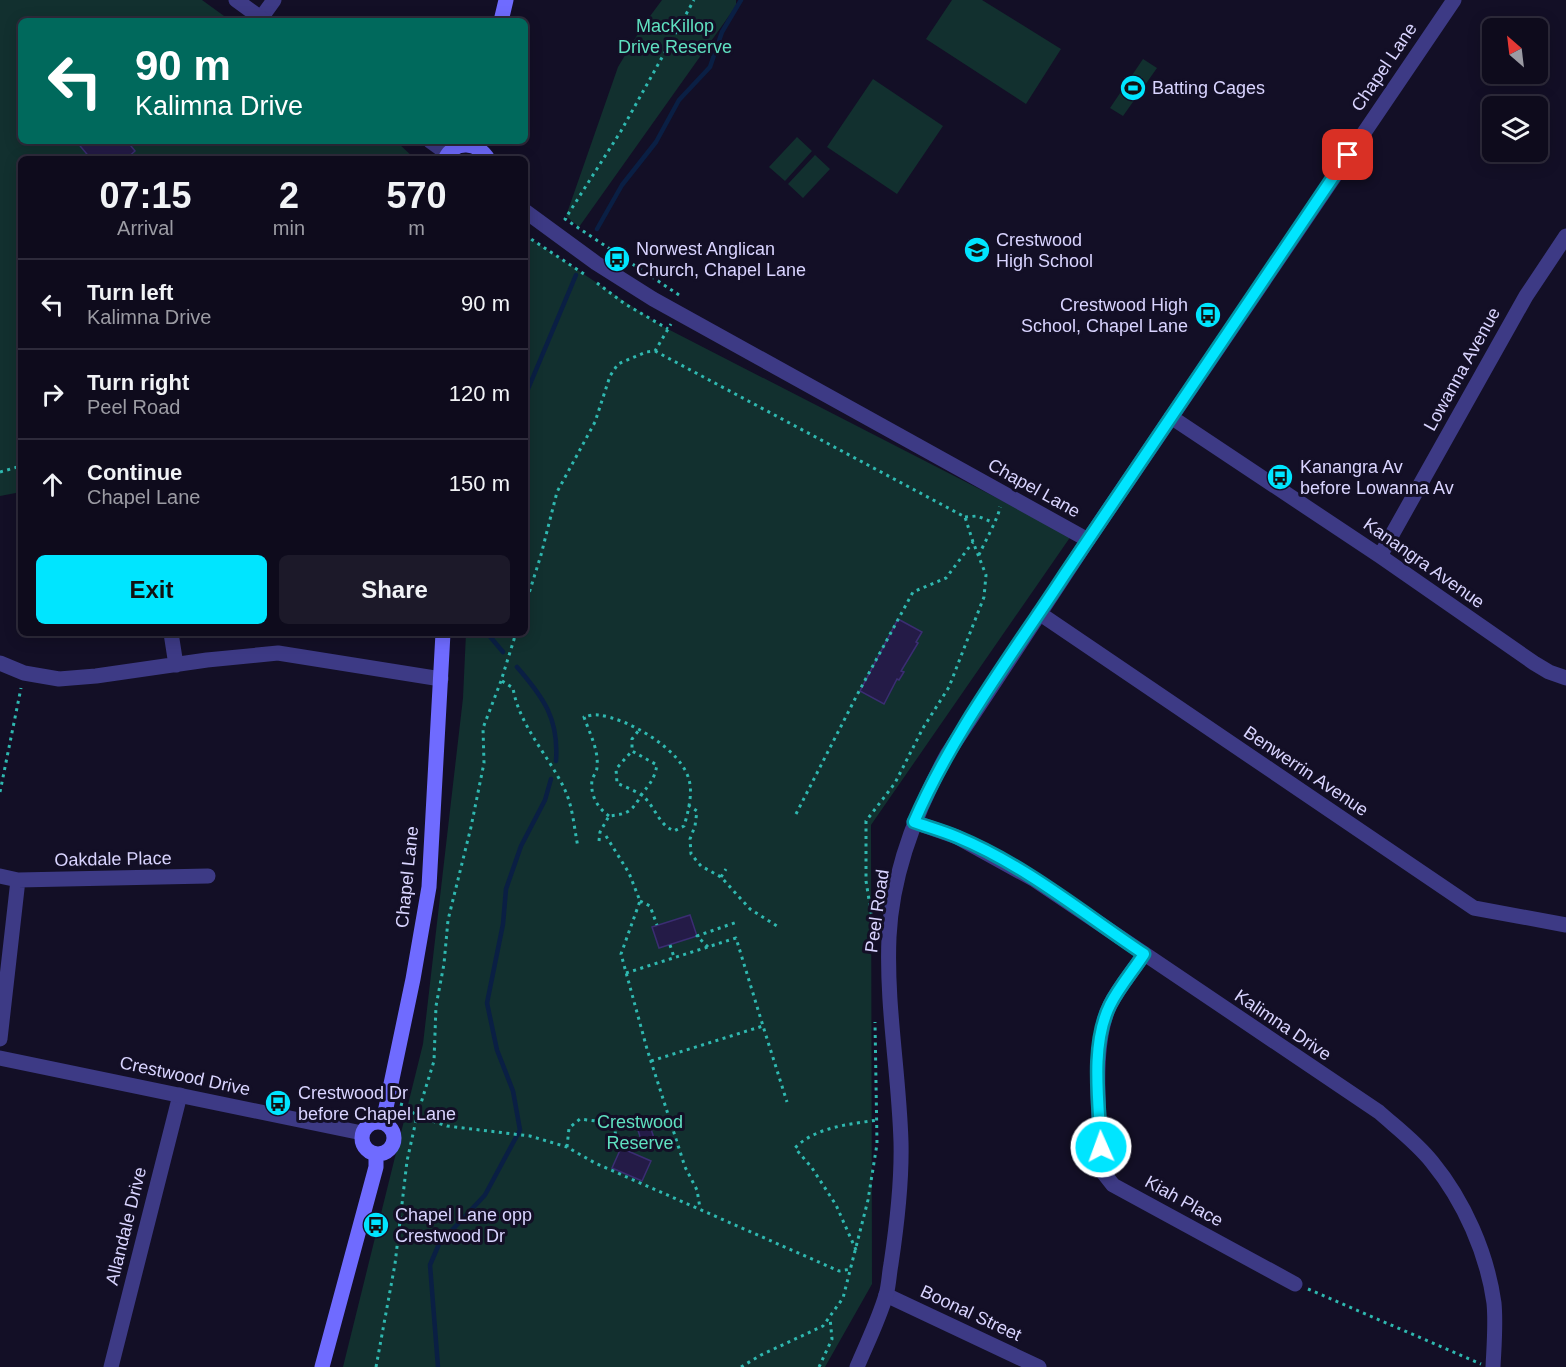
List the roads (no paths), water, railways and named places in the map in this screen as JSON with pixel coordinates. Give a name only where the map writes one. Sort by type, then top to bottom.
[{"type":"main road","points":[[502,18],[506,0]]},
{"type":"main road","points":[[447,156],[456,147],[469,144]]},
{"type":"main road","points":[[474,144],[486,156]]},
{"type":"main road","name":"Chapel Lane","points":[[382,1122],[413,979],[429,887],[443,636]]},
{"type":"main road","points":[[382,1122],[393,1130],[394,1141],[388,1150],[376,1154],[364,1147],[362,1134],[370,1123],[382,1122]]},
{"type":"main road","points":[[322,1367],[376,1167],[376,1154]]},
{"type":"street","points":[[236,0],[260,18]]},
{"type":"street","points":[[264,18],[274,0]]},
{"type":"street","name":"Chapel Lane","points":[[528,213],[596,263],[677,313],[1088,540],[1454,0]]},
{"type":"street","points":[[433,144],[447,156]]},
{"type":"street","name":"Lowanna Avenue","points":[[1380,556],[1526,296],[1566,236]]},
{"type":"street","name":"Kanangra Avenue","points":[[1171,417],[1380,556],[1534,663],[1566,678]]},
{"type":"street","name":"Peel Road","points":[[857,1367],[886,1295],[894,1242],[901,1143],[889,980],[889,935],[895,897],[914,822],[928,789],[948,753],[1088,540]]},
{"type":"street","name":"Benwerrin Avenue","points":[[1039,613],[1474,908],[1566,925]]},
{"type":"street","points":[[171,636],[176,664]]},
{"type":"street","points":[[0,663],[24,673],[59,679],[278,654],[441,679]]},
{"type":"street","name":"Kalimna Drive","points":[[914,822],[957,837],[1035,880],[1379,1112],[1407,1137],[1432,1162],[1454,1192],[1471,1226],[1483,1259],[1494,1303],[1493,1367]]},
{"type":"street","name":"Oakdale Place","points":[[0,876],[18,880],[208,876]]},
{"type":"street","points":[[0,1039],[18,880]]},
{"type":"street","name":"Kiah Place","points":[[1144,954],[1110,1004],[1102,1028],[1098,1053],[1102,1171],[1113,1185],[1295,1284]]},
{"type":"street","name":"Crestwood Drive","points":[[0,1058],[362,1134]]},
{"type":"street","name":"Allandale Drive","points":[[111,1367],[180,1095]]},
{"type":"street","name":"Boonal Street","points":[[886,1295],[1038,1367]]},
{"type":"waterway","points":[[597,229],[622,185],[656,142],[679,100],[710,67],[722,32],[741,0]]},
{"type":"waterway","points":[[528,389],[576,275]]},
{"type":"waterway","points":[[490,636],[503,652]]},
{"type":"waterway","points":[[517,667],[548,710],[555,733],[556,761]]},
{"type":"waterway","points":[[438,1367],[430,1265],[439,1244],[485,1195],[520,1130],[513,1091],[497,1050],[487,1003],[503,924],[506,889],[521,846],[545,800],[551,779]]},
{"type":"place","name":"Batting Cages","points":[[1133,88]]},
{"type":"place","name":"Crestwood High School","points":[[977,250]]},
{"type":"place","name":"Norwest Anglican Church, Chapel Lane","points":[[617,259]]},
{"type":"place","name":"Crestwood High School, Chapel Lane","points":[[1208,315]]},
{"type":"place","name":"Kanangra Av before Lowanna Av","points":[[1280,477]]},
{"type":"place","name":"Crestwood Dr before Chapel Lane","points":[[278,1103]]},
{"type":"place","name":"Chapel Lane opp Crestwood Dr","points":[[376,1225]]},
{"type":"park label","name":"MacKillop Drive Reserve","points":[[675,36]]},
{"type":"park label","name":"Crestwood Reserve","points":[[640,1132]]}]
